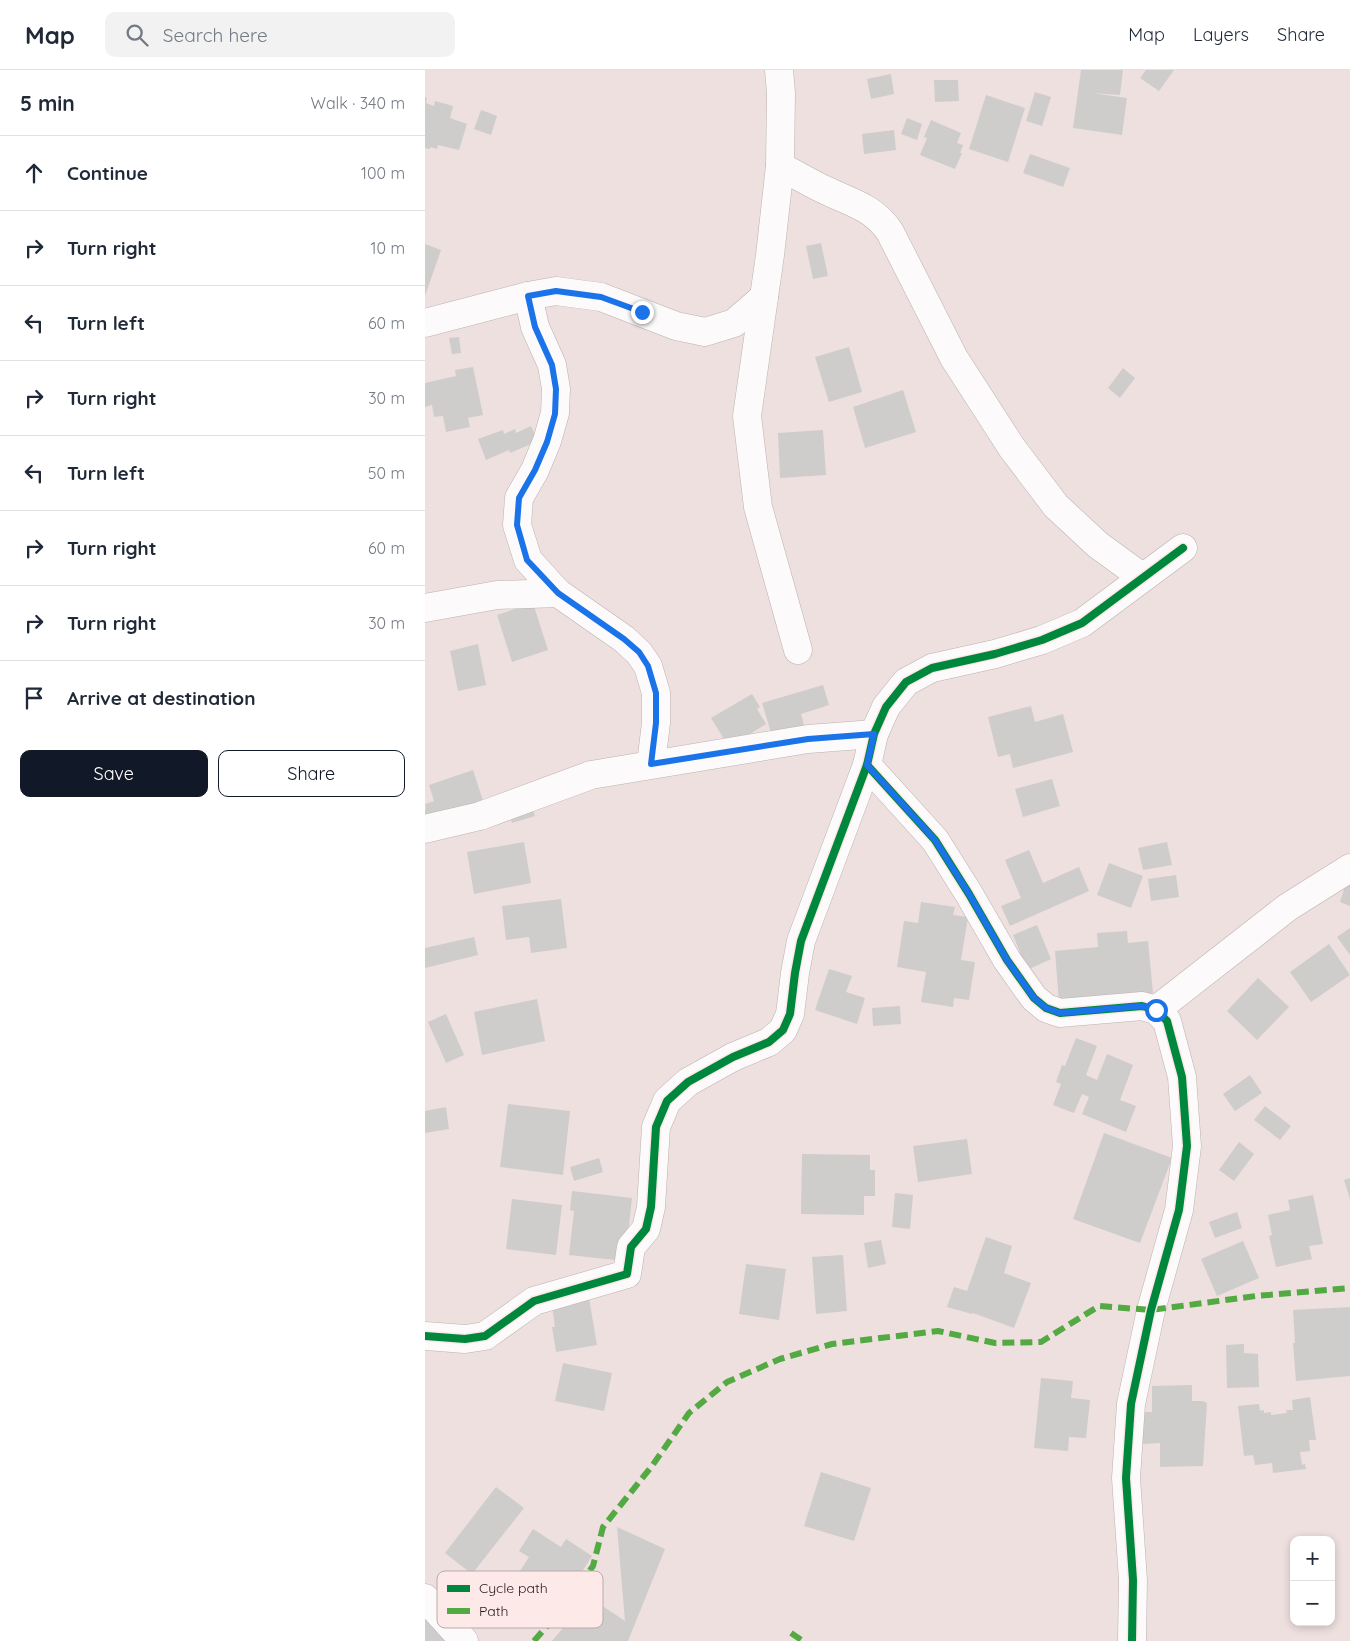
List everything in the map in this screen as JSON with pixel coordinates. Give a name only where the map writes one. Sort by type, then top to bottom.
[{"type":"street","points":[[779,70],[781,93],[780,166],[747,416],[758,506],[798,650]]},
{"type":"street","points":[[780,166],[824,190],[868,209],[882,220],[890,232],[953,358],[1012,448],[1056,506],[1097,546],[1142,577]]},
{"type":"street","points":[[425,323],[528,296],[556,291],[601,297],[676,326],[705,332],[734,323],[764,296]]},
{"type":"street","points":[[528,296],[535,327],[552,365],[556,389],[555,414],[547,442],[535,470],[519,498],[517,525],[527,560],[558,593],[624,639],[639,652],[648,666],[656,693],[656,723],[651,764]]},
{"type":"street","points":[[425,1336],[465,1339],[485,1336],[534,1301],[627,1274],[631,1247],[646,1229],[651,1208],[656,1127],[667,1101],[688,1082],[733,1057],[769,1042],[783,1030],[790,1014],[801,940],[867,765],[874,734],[886,707],[906,682],[932,668],[995,654],[1043,640],[1081,623],[1183,548]]},
{"type":"street","points":[[425,608],[497,595],[558,593]]},
{"type":"street","points":[[425,829],[480,816],[591,775],[808,739],[874,734]]},
{"type":"street","points":[[867,765],[935,840],[1007,960],[1034,998],[1046,1008],[1060,1013],[1142,1006],[1156,1010],[1167,1021],[1182,1077],[1187,1146],[1179,1210],[1151,1310],[1131,1404],[1126,1478],[1133,1580],[1132,1641]]},
{"type":"street","points":[[1156,1010],[1288,907],[1350,868]]},
{"type":"street","points":[[425,1598],[437,1611]]},
{"type":"street","points":[[452,1628],[464,1641]]},
{"type":"building","points":[[1081,70],[1123,70],[1120,95],[1092,93],[1127,98],[1122,135],[1073,128]]},
{"type":"building","points":[[1146,70],[1174,70],[1159,91],[1140,78]]},
{"type":"building","points":[[891,74],[894,94],[871,99],[867,79]]},
{"type":"building","points":[[934,80],[958,80],[959,101],[935,102]]},
{"type":"building","points":[[1035,92],[1051,97],[1042,126],[1026,121]]},
{"type":"building","points":[[986,95],[1025,108],[1008,162],[969,149]]},
{"type":"building","points":[[425,97],[427,98],[426,103],[434,106],[435,101],[453,106],[450,118],[467,124],[459,150],[438,145],[437,149],[425,148]]},
{"type":"building","points":[[481,110],[497,116],[491,135],[474,129]]},
{"type":"building","points":[[907,118],[922,124],[917,140],[901,134]]},
{"type":"building","points":[[931,120],[961,133],[957,143],[963,145],[960,153],[962,153],[955,169],[920,155],[927,138],[924,137]]},
{"type":"building","points":[[894,130],[896,150],[864,154],[862,134]]},
{"type":"building","points":[[1030,154],[1070,168],[1063,187],[1023,173]]},
{"type":"building","points":[[821,243],[828,276],[813,279],[806,246]]},
{"type":"building","points":[[425,244],[441,250],[425,296]]},
{"type":"building","points":[[459,337],[461,353],[452,354],[449,338]]},
{"type":"building","points":[[849,347],[862,392],[829,402],[815,357]]},
{"type":"building","points":[[473,367],[483,415],[468,418],[470,427],[446,432],[443,416],[434,417],[432,405],[425,407],[425,383],[456,376],[455,370]]},
{"type":"building","points":[[1123,368],[1135,378],[1120,398],[1108,388]]},
{"type":"building","points":[[903,390],[916,432],[865,448],[853,407]]},
{"type":"building","points":[[531,426],[538,441],[510,453],[509,450],[486,460],[478,439],[503,430],[504,434],[515,429],[516,433]]},
{"type":"building","points":[[823,430],[826,475],[780,478],[778,433]]},
{"type":"building","points":[[533,603],[548,650],[512,662],[497,615]]},
{"type":"building","points":[[478,644],[486,685],[458,691],[450,651]]},
{"type":"building","points":[[823,685],[829,705],[801,714],[805,729],[773,739],[762,703]]},
{"type":"building","points":[[752,694],[760,707],[757,709],[766,724],[729,747],[711,718]]},
{"type":"building","points":[[1031,706],[1035,722],[1063,714],[1073,752],[1013,768],[1010,754],[998,757],[988,717]]},
{"type":"building","points":[[473,770],[484,804],[425,825],[425,804],[434,801],[429,785]]},
{"type":"building","points":[[1052,779],[1060,806],[1023,817],[1015,789]]},
{"type":"building","points":[[531,803],[535,816],[512,823],[508,810]]},
{"type":"building","points":[[524,842],[531,883],[474,894],[467,852]]},
{"type":"building","points":[[1167,842],[1172,865],[1143,870],[1138,848]]},
{"type":"building","points":[[1029,850],[1043,883],[1079,867],[1089,891],[1010,926],[1001,906],[1021,898],[1005,860]]},
{"type":"building","points":[[1109,863],[1143,876],[1131,908],[1097,895]]},
{"type":"building","points":[[1176,875],[1179,897],[1151,901],[1148,879]]},
{"type":"building","points":[[1347,880],[1350,881],[1350,906],[1340,902]]},
{"type":"building","points":[[561,899],[567,948],[531,953],[529,937],[506,940],[502,906]]},
{"type":"building","points":[[921,902],[955,907],[953,915],[968,917],[961,960],[975,962],[969,1000],[954,998],[953,1007],[921,1002],[926,972],[897,967],[904,921],[918,923]]},
{"type":"building","points":[[1037,925],[1051,959],[1027,970],[1013,935]]},
{"type":"building","points":[[1350,928],[1350,955],[1337,937]]},
{"type":"building","points":[[1127,931],[1128,943],[1148,941],[1153,993],[1059,1002],[1055,951],[1098,947],[1097,933]]},
{"type":"building","points":[[474,937],[478,955],[425,968],[425,948]]},
{"type":"building","points":[[1329,944],[1350,975],[1311,1002],[1290,972]]},
{"type":"building","points":[[829,969],[852,976],[846,992],[865,998],[857,1024],[815,1010]]},
{"type":"building","points":[[1258,978],[1289,1007],[1257,1040],[1227,1011]]},
{"type":"building","points":[[537,999],[545,1041],[482,1055],[474,1012]]},
{"type":"building","points":[[900,1006],[901,1024],[873,1026],[872,1008]]},
{"type":"building","points":[[446,1014],[464,1055],[446,1063],[428,1022]]},
{"type":"building","points":[[1076,1038],[1097,1046],[1086,1075],[1097,1080],[1107,1054],[1133,1065],[1120,1100],[1136,1106],[1126,1132],[1082,1114],[1089,1097],[1082,1094],[1074,1113],[1053,1105],[1061,1084],[1056,1082],[1062,1065],[1065,1066]]},
{"type":"building","points":[[1250,1075],[1262,1093],[1235,1111],[1223,1094]]},
{"type":"building","points":[[508,1104],[570,1111],[563,1175],[500,1167]]},
{"type":"building","points":[[1265,1106],[1291,1126],[1280,1140],[1254,1120]]},
{"type":"building","points":[[446,1107],[449,1129],[425,1133],[425,1111]]},
{"type":"building","points":[[1104,1133],[1172,1158],[1140,1243],[1073,1219]]},
{"type":"building","points":[[967,1139],[972,1174],[918,1182],[913,1146]]},
{"type":"building","points":[[1239,1142],[1254,1154],[1234,1181],[1219,1170]]},
{"type":"building","points":[[802,1154],[870,1155],[870,1170],[875,1170],[875,1196],[864,1196],[864,1215],[801,1214]]},
{"type":"building","points":[[599,1158],[603,1172],[574,1181],[570,1167]]},
{"type":"building","points":[[1350,1178],[1350,1199],[1344,1180]]},
{"type":"building","points":[[572,1191],[632,1198],[625,1261],[569,1255],[574,1211],[570,1210]]},
{"type":"building","points":[[895,1193],[913,1195],[910,1229],[892,1227]]},
{"type":"building","points":[[1313,1195],[1323,1244],[1309,1246],[1312,1259],[1276,1267],[1269,1236],[1272,1235],[1268,1215],[1290,1210],[1288,1200]]},
{"type":"building","points":[[512,1199],[562,1205],[556,1255],[506,1249]]},
{"type":"building","points":[[1237,1212],[1242,1228],[1215,1238],[1209,1222]]},
{"type":"building","points":[[986,1237],[1012,1246],[1004,1273],[1031,1283],[1014,1328],[973,1313],[947,1307],[954,1287],[967,1291]]},
{"type":"building","points":[[881,1240],[886,1264],[868,1268],[864,1243]]},
{"type":"building","points":[[1243,1241],[1259,1278],[1217,1296],[1201,1259]]},
{"type":"building","points":[[843,1255],[847,1311],[816,1314],[812,1257]]},
{"type":"building","points":[[746,1264],[786,1269],[779,1320],[739,1314]]},
{"type":"building","points":[[589,1298],[597,1345],[556,1352],[552,1327],[555,1327],[552,1305]]},
{"type":"building","points":[[1350,1307],[1350,1376],[1296,1381],[1293,1310]]},
{"type":"building","points":[[1244,1344],[1244,1353],[1258,1354],[1259,1387],[1227,1388],[1226,1345]]},
{"type":"building","points":[[563,1363],[612,1373],[604,1411],[555,1401]]},
{"type":"building","points":[[1041,1378],[1073,1381],[1071,1398],[1090,1400],[1086,1438],[1069,1437],[1068,1451],[1034,1448]]},
{"type":"building","points":[[1192,1385],[1192,1401],[1207,1403],[1203,1466],[1160,1467],[1160,1443],[1143,1444],[1142,1412],[1152,1412],[1152,1386]]},
{"type":"building","points":[[1310,1397],[1316,1440],[1309,1440],[1310,1451],[1300,1452],[1302,1465],[1305,1464],[1306,1469],[1273,1473],[1272,1463],[1255,1465],[1253,1455],[1244,1456],[1238,1406],[1259,1404],[1260,1411],[1264,1410],[1264,1413],[1271,1412],[1271,1415],[1287,1413],[1286,1410],[1293,1410],[1292,1400]]},
{"type":"building","points":[[821,1472],[871,1488],[854,1541],[804,1526]]},
{"type":"building","points":[[496,1487],[524,1508],[474,1571],[468,1571],[445,1553]]},
{"type":"building","points":[[617,1527],[665,1549],[628,1641],[552,1641],[563,1628],[603,1628],[603,1606],[625,1621]]},
{"type":"building","points":[[533,1529],[561,1547],[566,1539],[592,1556],[582,1571],[520,1571],[529,1557],[519,1551]]},
{"type":"building","points":[[425,1617],[446,1641],[425,1641]]},
{"type":"marked path","points":[[589,1571],[593,1566],[603,1527],[652,1466],[689,1413],[727,1382],[780,1359],[832,1344],[938,1331],[995,1343],[1041,1342],[1099,1306],[1151,1310],[1256,1296],[1350,1288]]},
{"type":"marked path","points":[[534,1641],[545,1628]]},
{"type":"marked path","points":[[791,1633],[803,1641]]},
{"type":"cycle path","points":[[425,1336],[465,1339],[485,1336],[534,1301],[627,1274],[631,1247],[646,1229],[651,1207],[656,1127],[667,1101],[688,1082],[733,1057],[769,1042],[783,1030],[790,1014],[801,941],[867,765],[874,734],[886,707],[906,682],[932,668],[995,654],[1042,640],[1082,623],[1183,548]]},
{"type":"cycle path","points":[[867,765],[935,840],[1007,960],[1034,998],[1046,1008],[1060,1013],[1142,1006],[1156,1010],[1167,1021],[1182,1077],[1187,1146],[1179,1210],[1151,1310],[1131,1404],[1126,1478],[1133,1580],[1132,1641]]},
{"type":"route","points":[[642,312],[601,297],[556,291],[528,296],[535,327],[552,365],[556,389],[555,414],[547,442],[535,470],[519,498],[517,525],[527,560],[558,593],[593,616],[639,652],[648,666],[656,693],[656,723],[651,764],[808,739],[874,734],[867,765],[935,840],[1007,960],[1034,998],[1046,1008],[1060,1013],[1142,1006],[1156,1010]]}]
